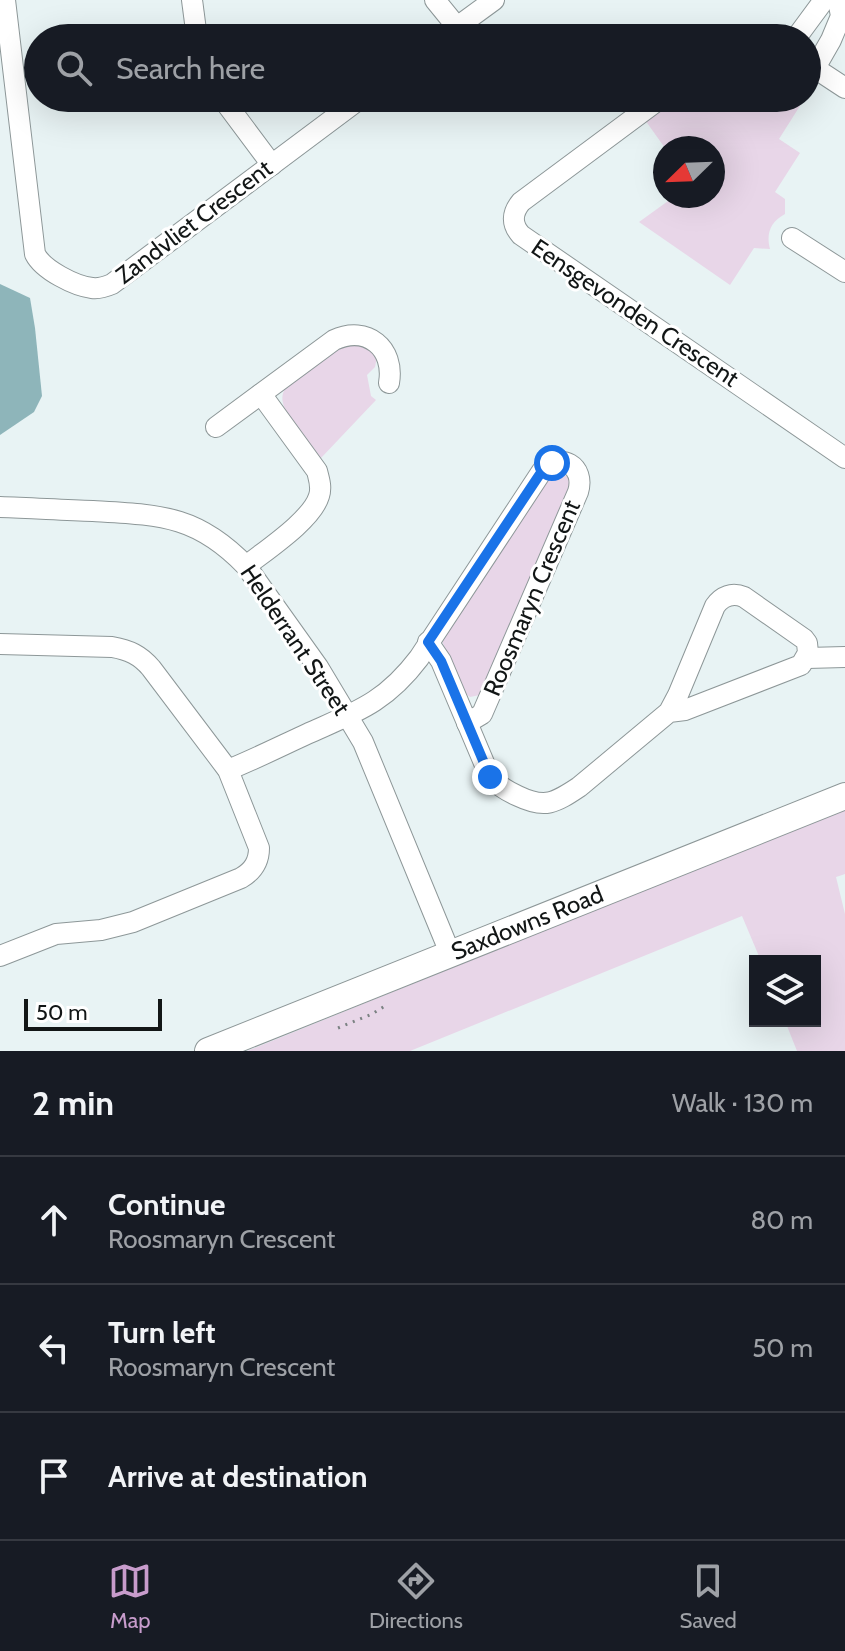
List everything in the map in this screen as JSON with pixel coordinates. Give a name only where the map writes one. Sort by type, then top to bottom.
[{"type":"street","name":"Zandvliet Crescent","points":[[5,0],[33,247],[44,268],[85,286],[106,286],[342,112]]},
{"type":"street","points":[[192,0],[195,24]]},
{"type":"street","points":[[435,0],[446,24]]},
{"type":"street","points":[[462,24],[494,0]]},
{"type":"street","points":[[806,24],[824,0]]},
{"type":"street","points":[[821,53],[831,40],[841,16],[838,0]]},
{"type":"street","points":[[821,72],[845,88]]},
{"type":"street","points":[[232,112],[272,165]]},
{"type":"street","name":"Eensgevonden Crescent","points":[[642,112],[521,202],[513,218],[517,230],[845,458]]},
{"type":"street","points":[[792,238],[845,272]]},
{"type":"street","points":[[216,427],[334,340],[351,334],[368,337],[382,348],[390,365],[389,383]]},
{"type":"street","points":[[246,566],[302,521],[319,496],[317,471],[261,394]]},
{"type":"street","name":"Roosmaryn Crescent","points":[[228,770],[348,716],[380,699],[398,684],[419,658],[542,471],[552,463],[564,462],[575,468],[580,480],[578,492],[482,714],[467,723]]},
{"type":"street","name":"Helderrant Street","points":[[0,507],[152,514],[171,518],[207,534],[234,554],[246,566],[318,667],[348,716],[370,758],[450,953]]},
{"type":"street","points":[[669,712],[715,606],[728,595],[744,597],[804,639],[808,648],[807,658]]},
{"type":"street","name":"Roosmaryn Crescent","points":[[428,642],[441,661],[490,777],[500,787],[535,804],[551,802],[579,787],[669,712]]},
{"type":"street","points":[[0,644],[112,647],[132,652],[151,668],[228,770],[259,848],[258,860],[248,874],[133,922],[101,930],[56,934],[0,956]]},
{"type":"street","points":[[669,712],[685,710],[797,667],[807,658],[845,657]]},
{"type":"street","name":"Saxdowns Road","points":[[208,1051],[845,796]]},
{"type":"shaded area","points":[[656,112],[796,112],[779,139],[800,153],[775,192],[785,199],[785,214],[770,229],[770,249],[754,248],[730,285],[639,222],[658,208],[725,208],[725,136],[656,136],[645,120]]},
{"type":"shaded area","points":[[363,341],[377,357],[375,367],[367,375],[371,396],[376,400],[321,458],[289,415],[283,403],[283,393],[288,384],[341,343]]},
{"type":"shaded area","points":[[559,472],[568,477],[571,486],[480,695],[470,697],[462,691],[442,637],[547,478]]},
{"type":"shaded area","points":[[845,810],[845,874],[836,877],[845,914],[845,1051],[797,1051],[787,1027],[821,1027],[821,955],[758,955],[742,916],[410,1051],[247,1051]]},
{"type":"water","points":[[0,284],[30,298],[42,396],[34,412],[0,435]]},
{"type":"route","points":[[490,777],[441,661],[428,642],[542,471],[552,463]]}]
